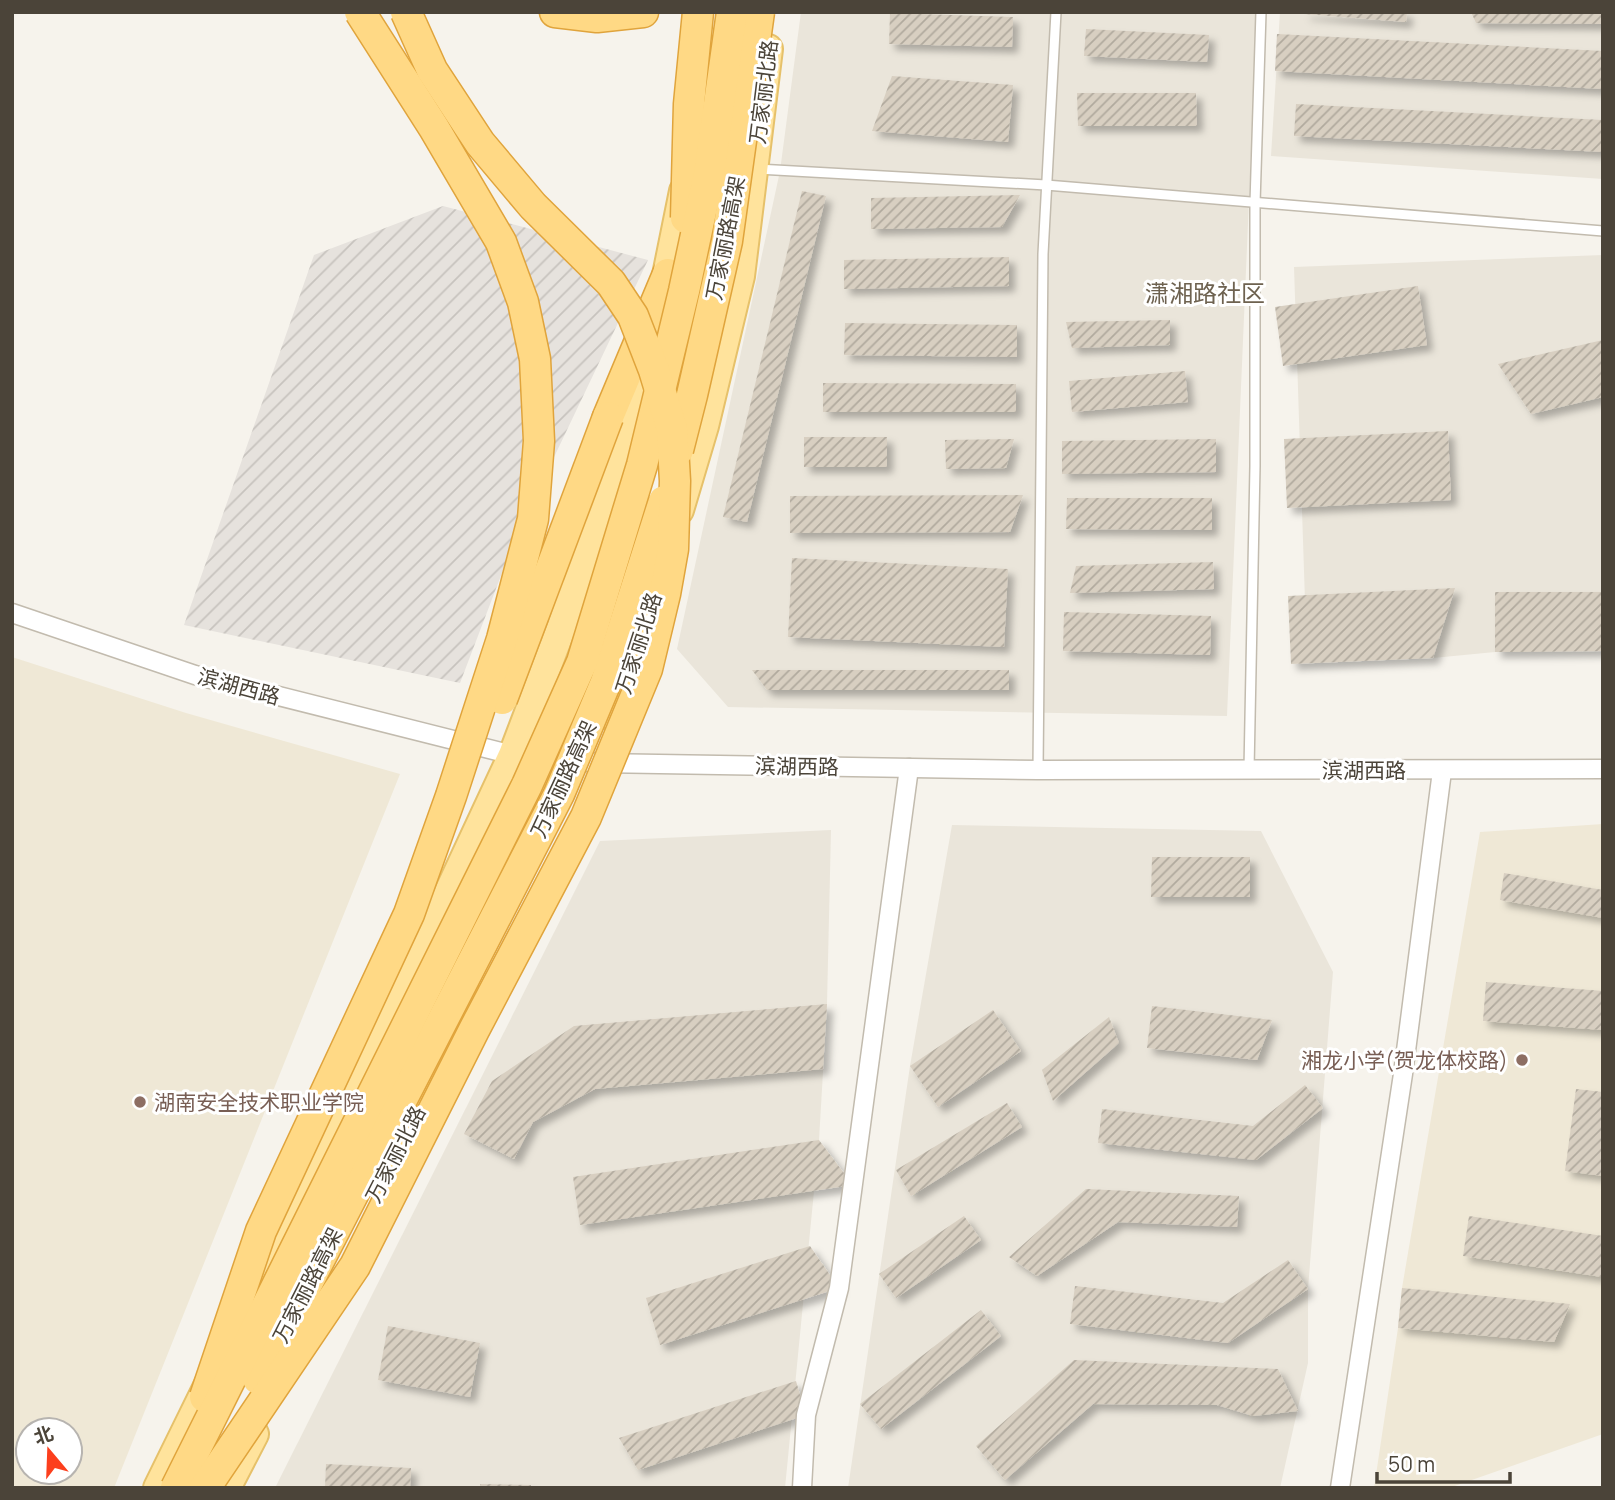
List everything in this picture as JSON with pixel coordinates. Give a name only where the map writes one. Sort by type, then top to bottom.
[{"type":"highway","points":[[360,12],[500,242],[523,302],[535,359],[539,441],[533,519],[502,639],[409,914]]},
{"type":"highway","points":[[203,1488],[355,1266],[586,817],[647,669],[673,549],[675,481],[672,429],[654,370],[633,316],[611,283],[533,206],[480,143],[432,70],[406,12]]},
{"type":"highway","points":[[555,12],[597,17],[643,12]]},
{"type":"highway","points":[[175,1488],[261,1231],[465,797],[608,417],[676,283],[698,12]]},
{"type":"highway","name":"万家丽路高架","points":[[175,1488],[527,785],[582,662],[642,465],[676,283],[709,174],[732,12]]},
{"type":"highway","name":"万家丽路高架","points":[[203,1488],[559,794],[606,682],[658,522],[695,382],[727,241],[759,12]]},
{"type":"main road","points":[[158,1488],[409,978],[513,755],[562,626],[624,449],[676,283],[713,12]]},
{"type":"main road","name":"万家丽北路","points":[[226,1488],[449,1045],[598,763],[643,629],[705,426],[734,304],[740,276],[773,12]]},
{"type":"street","name":"滨湖西路","points":[[12,613],[195,674],[513,755],[598,763],[1038,770],[1603,769]]},
{"type":"street","points":[[802,1488],[806,1415],[839,1288],[909,768]]},
{"type":"street","points":[[1340,1488],[1403,1073],[1442,771]]},
{"type":"lane","points":[[1038,770],[1046,185],[1055,12]]},
{"type":"lane","points":[[1250,770],[1255,466],[1255,203],[1261,12]]},
{"type":"lane","points":[[756,169],[1046,185],[1603,231]]},
{"type":"shaded area","points":[[801,12],[1257,12],[1227,716],[728,707],[677,649],[780,171]]},
{"type":"shaded area","points":[[1280,12],[1603,12],[1603,179],[1271,156]]},
{"type":"shaded area","points":[[443,206],[648,260],[515,539],[460,683],[184,625],[314,255]]},
{"type":"shaded area","points":[[1603,255],[1603,651],[1495,652],[1433,658],[1307,662],[1294,267]]},
{"type":"shaded area","name":"湖南安全技术职业学院","points":[[12,657],[186,713],[400,774],[114,1488],[12,1488]]},
{"type":"shaded area","name":"湘龙小学(贺龙体校路)","points":[[1603,824],[1603,1434],[1449,1488],[1374,1488],[1402,1288],[1480,832]]},
{"type":"shaded area","points":[[952,825],[1261,831],[1333,972],[1308,1289],[1308,1363],[1280,1488],[848,1488],[910,1066]]},
{"type":"shaded area","points":[[831,830],[827,1004],[819,1140],[785,1488],[275,1488],[600,841]]},
{"type":"building","points":[[1304,12],[1407,12],[1406,22]]},
{"type":"building","points":[[1471,12],[1603,12],[1603,24],[1476,23]]},
{"type":"building","points":[[890,13],[1013,17],[1012,47],[889,44]]},
{"type":"building","points":[[1086,29],[1209,35],[1207,62],[1084,56]]},
{"type":"building","points":[[1277,34],[1603,51],[1603,89],[1275,71]]},
{"type":"building","points":[[892,76],[1013,85],[1008,142],[872,131]]},
{"type":"building","points":[[1077,93],[1196,93],[1197,126],[1078,126]]},
{"type":"building","points":[[1296,104],[1603,120],[1603,152],[1294,136]]},
{"type":"building","points":[[802,191],[826,196],[747,522],[723,517]]},
{"type":"building","points":[[1020,195],[1002,227],[871,229],[871,198]]},
{"type":"building","points":[[1009,257],[1009,286],[844,289],[844,260]]},
{"type":"building","points":[[1418,286],[1427,345],[1283,366],[1275,307]]},
{"type":"building","points":[[1170,320],[1170,345],[1072,348],[1066,322]]},
{"type":"building","points":[[845,323],[1017,325],[1017,357],[844,355]]},
{"type":"building","points":[[1603,340],[1603,397],[1531,414],[1498,364]]},
{"type":"building","points":[[1185,371],[1188,402],[1072,412],[1069,381]]},
{"type":"building","points":[[823,383],[1016,384],[1016,412],[823,412]]},
{"type":"building","points":[[1448,431],[1451,500],[1287,508],[1284,439]]},
{"type":"building","points":[[804,437],[887,437],[887,467],[804,467]]},
{"type":"building","points":[[1014,439],[1006,468],[946,469],[945,440]]},
{"type":"building","points":[[1216,439],[1216,472],[1062,474],[1062,441]]},
{"type":"building","points":[[1023,495],[1010,532],[790,533],[790,496]]},
{"type":"building","points":[[1067,498],[1212,498],[1212,530],[1066,529]]},
{"type":"building","points":[[792,558],[1008,569],[1004,647],[788,637]]},
{"type":"building","points":[[1213,562],[1214,589],[1070,593],[1076,566]]},
{"type":"building","points":[[1455,588],[1433,658],[1291,664],[1288,596]]},
{"type":"building","points":[[1495,592],[1603,592],[1603,651],[1495,652]]},
{"type":"building","points":[[1064,612],[1211,616],[1210,655],[1063,651]]},
{"type":"building","points":[[752,670],[1009,670],[1009,690],[767,690]]},
{"type":"building","points":[[1152,857],[1250,857],[1250,897],[1151,897]]},
{"type":"building","points":[[1504,873],[1603,890],[1603,918],[1500,900]]},
{"type":"building","points":[[1486,982],[1603,991],[1603,1030],[1483,1021]]},
{"type":"building","points":[[827,1004],[823,1069],[595,1089],[533,1122],[514,1159],[464,1134],[492,1081],[574,1026]]},
{"type":"building","points":[[1152,1006],[1272,1020],[1257,1060],[1147,1048]]},
{"type":"building","points":[[993,1010],[1021,1051],[938,1107],[910,1066]]},
{"type":"building","points":[[1109,1017],[1119,1043],[1053,1101],[1042,1070]]},
{"type":"building","points":[[1305,1085],[1323,1108],[1256,1160],[1098,1143],[1102,1109],[1253,1126]]},
{"type":"building","points":[[1576,1089],[1603,1092],[1603,1176],[1565,1171]]},
{"type":"building","points":[[1007,1103],[1022,1127],[911,1196],[896,1170]]},
{"type":"building","points":[[819,1140],[853,1185],[580,1225],[573,1177]]},
{"type":"building","points":[[1086,1189],[1239,1196],[1237,1227],[1118,1222],[1037,1276],[1009,1257]]},
{"type":"building","points":[[964,1216],[981,1240],[896,1298],[879,1274]]},
{"type":"building","points":[[1469,1216],[1603,1236],[1602,1277],[1463,1256]]},
{"type":"building","points":[[810,1246],[839,1288],[660,1345],[646,1298]]},
{"type":"building","points":[[1288,1260],[1308,1289],[1228,1343],[1070,1324],[1075,1286],[1223,1303]]},
{"type":"building","points":[[1402,1288],[1570,1304],[1554,1342],[1398,1328]]},
{"type":"building","points":[[981,1310],[1001,1336],[881,1429],[860,1404]]},
{"type":"building","points":[[388,1326],[480,1343],[470,1397],[378,1380]]},
{"type":"building","points":[[1074,1360],[1278,1369],[1298,1411],[1253,1416],[1217,1405],[1093,1404],[1005,1480],[976,1446]]},
{"type":"building","points":[[796,1381],[806,1415],[638,1470],[619,1438]]},
{"type":"building","points":[[326,1464],[411,1468],[410,1488],[325,1488]]},
{"type":"building","points":[[480,1484],[531,1485],[531,1488],[480,1488]]},
{"type":"place","name":"湘龙小学(贺龙体校路)","points":[[1522,1060]]},
{"type":"place","name":"湖南安全技术职业学院","points":[[140,1102]]},
{"type":"district","name":"潇湘路社区","points":[[1205,292]]}]
